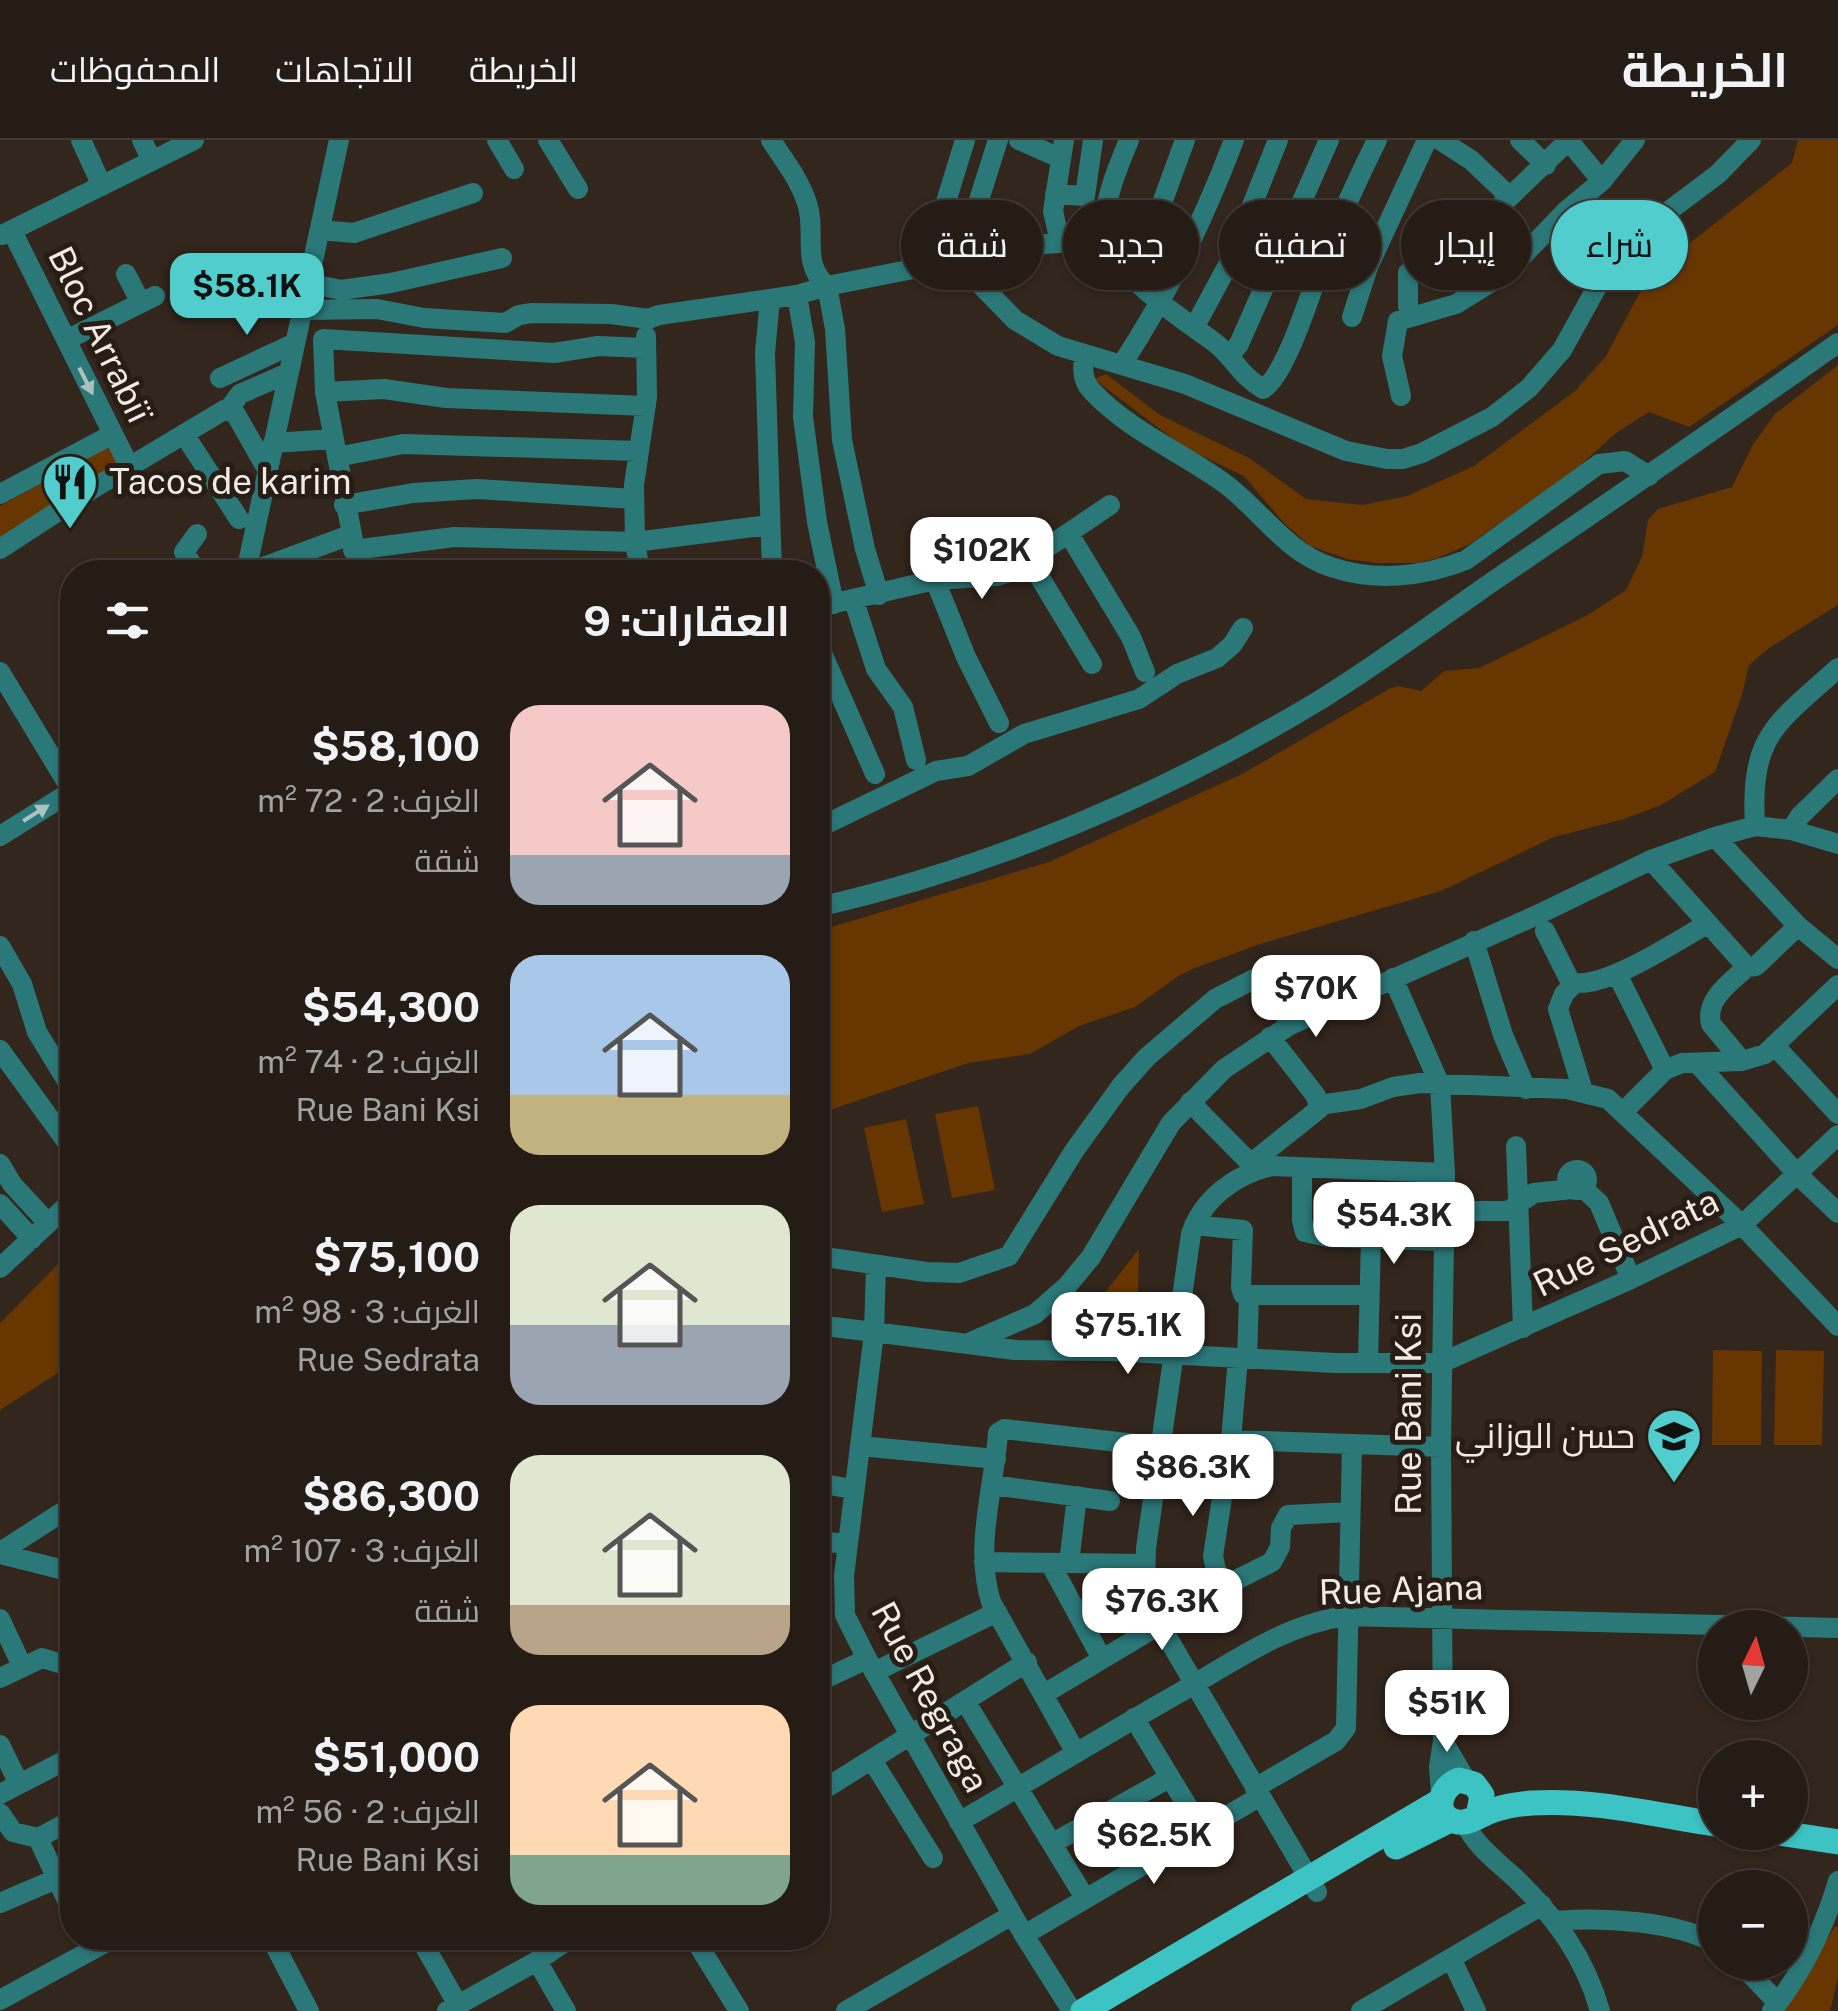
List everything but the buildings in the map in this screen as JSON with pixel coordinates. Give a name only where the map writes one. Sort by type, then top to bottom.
[{"type":"main road","points":[[1458,1815],[1451,1782],[1698,1811]]},
{"type":"main road","points":[[1083,2011],[1313,1885],[1483,1802],[1473,1785]]},
{"type":"main road","points":[[1458,1815],[1556,1803],[1698,1822]]},
{"type":"main road","points":[[1808,1828],[1838,1832]]},
{"type":"main road","points":[[1808,1837],[1838,1842]]},
{"type":"main road","points":[[1114,2011],[1313,1885]]},
{"type":"street","points":[[81,140],[102,186]]},
{"type":"street","points":[[142,140],[152,161]]},
{"type":"street","points":[[6,233],[194,140]]},
{"type":"street","points":[[250,560],[339,140]]},
{"type":"street","points":[[497,140],[514,169]]},
{"type":"street","points":[[548,140],[578,189]]},
{"type":"street","points":[[771,140],[791,166],[808,203],[811,262],[820,280],[828,286],[835,329],[842,440],[879,595]]},
{"type":"street","points":[[949,200],[965,140]]},
{"type":"street","points":[[979,200],[998,140]]},
{"type":"street","points":[[1019,140],[1062,149],[1053,212],[1060,242]]},
{"type":"street","points":[[1056,194],[1084,196],[1093,140]]},
{"type":"street","points":[[1110,200],[1129,140]]},
{"type":"street","points":[[1163,200],[1185,140]]},
{"type":"street","points":[[1122,364],[1160,304],[1205,213],[1234,140]]},
{"type":"street","points":[[1194,328],[1229,264],[1278,140]]},
{"type":"street","points":[[1226,350],[1239,344],[1329,140]]},
{"type":"street","points":[[1147,290],[1160,304],[1226,350],[1244,378],[1263,388],[1268,386],[1291,344],[1323,260],[1377,140]]},
{"type":"street","points":[[1352,317],[1368,267],[1427,140]]},
{"type":"street","points":[[1440,140],[1471,160],[1508,195]]},
{"type":"street","points":[[1520,140],[1546,165]]},
{"type":"street","points":[[1411,317],[1408,273],[1448,252],[1492,216],[1508,195],[1546,165],[1568,140],[1602,181]]},
{"type":"street","points":[[1401,396],[1392,356],[1398,322],[1443,310],[1484,289],[1527,254],[1602,181],[1635,140]]},
{"type":"street","points":[[990,290],[1029,331],[1058,346],[1185,384],[1346,451],[1387,459],[1422,453],[1492,417],[1541,376],[1562,350],[1613,258],[1638,234],[1718,174],[1751,140]]},
{"type":"street","points":[[320,230],[354,233],[474,193]]},
{"type":"street","name":"Bloc Arrabiï","points":[[6,233],[66,340],[130,468]]},
{"type":"street","points":[[1043,244],[1063,242]]},
{"type":"street","points":[[308,283],[341,290],[502,258]]},
{"type":"street","points":[[303,310],[377,309],[424,318],[505,323],[519,315],[532,314],[611,314],[648,319],[659,314],[797,295],[901,273]]},
{"type":"street","points":[[66,340],[148,300],[126,274]]},
{"type":"street","points":[[797,295],[806,342],[804,417],[825,560]]},
{"type":"street","points":[[770,299],[766,352],[771,560]]},
{"type":"street","points":[[638,560],[634,498],[646,406],[648,319]]},
{"type":"street","points":[[356,560],[325,392],[323,339],[554,353],[598,346],[645,348]]},
{"type":"street","points":[[220,378],[295,343]]},
{"type":"street","points":[[830,904],[1008,849],[1118,805],[1224,754],[1367,670],[1838,343]]},
{"type":"street","points":[[1086,355],[1084,373],[1090,390],[1136,427],[1232,489],[1293,547],[1318,562],[1343,570],[1401,576],[1450,566],[1466,560],[1599,464],[1625,461],[1649,476]]},
{"type":"street","points":[[0,549],[228,410],[240,394],[288,373]]},
{"type":"street","points":[[325,392],[384,389],[446,398],[646,406]]},
{"type":"street","points":[[228,410],[235,414],[267,469]]},
{"type":"street","points":[[0,494],[113,434]]},
{"type":"street","points":[[184,434],[239,518]]},
{"type":"street","points":[[273,443],[335,448],[403,444],[639,451]]},
{"type":"street","points":[[344,505],[413,493],[477,490],[634,498]]},
{"type":"street","points":[[916,760],[903,707],[835,604],[935,580],[997,576],[1030,562],[1110,505]]},
{"type":"street","points":[[291,560],[352,543],[454,537],[635,542],[769,526]]},
{"type":"street","points":[[189,560],[184,552],[197,534]]},
{"type":"street","points":[[1069,534],[1131,638],[1145,672]]},
{"type":"street","points":[[1030,562],[1092,664]]},
{"type":"street","points":[[935,580],[966,658],[999,724]]},
{"type":"street","points":[[830,822],[936,770],[968,766],[1024,734],[1150,694],[1176,674],[1217,658],[1243,628]]},
{"type":"street","points":[[830,671],[875,774]]},
{"type":"street","points":[[0,672],[60,771]]},
{"type":"street","points":[[1756,826],[1754,787],[1764,742],[1775,726],[1836,674]]},
{"type":"street","points":[[1791,830],[1838,779]]},
{"type":"street","points":[[0,836],[60,798]]},
{"type":"street","points":[[966,1344],[1035,1314],[1067,1286],[1092,1257],[1157,1143],[1190,1102],[1224,1069],[1290,1024],[1652,860],[1715,836],[1756,826],[1791,830],[1838,844]]},
{"type":"street","points":[[1715,836],[1798,926],[1836,953]]},
{"type":"street","points":[[1652,860],[1746,967]]},
{"type":"street","points":[[1583,1091],[1558,1010],[1564,994],[1574,984],[1617,974],[1708,924]]},
{"type":"street","points":[[1742,1061],[1711,1024],[1710,1005],[1746,967],[1756,966],[1798,926]]},
{"type":"street","points":[[1545,931],[1574,984]]},
{"type":"street","points":[[1474,941],[1503,1036],[1526,1089]]},
{"type":"street","points":[[0,946],[22,984],[37,1032],[60,1069]]},
{"type":"street","points":[[1617,974],[1664,1070]]},
{"type":"street","points":[[830,1258],[959,1273],[1009,1256],[1106,1103],[1147,1058],[1215,999],[1251,978],[1264,978],[1290,1024]]},
{"type":"street","name":"Rue Bani Ksi","points":[[1393,978],[1440,1085],[1445,1173],[1441,1447],[1443,1741],[1439,1767],[1458,1815]]},
{"type":"street","points":[[1624,1111],[1664,1070],[1697,1062],[1760,1058],[1838,984]]},
{"type":"street","points":[[1270,1037],[1316,1096],[1319,1106]]},
{"type":"street","points":[[1774,1045],[1838,1114]]},
{"type":"street","points":[[0,1050],[60,1133]]},
{"type":"street","points":[[1697,1062],[1838,1213]]},
{"type":"street","points":[[1313,1885],[1149,1600],[1144,1564],[1194,1225],[1199,1214],[1319,1106],[1361,1099],[1407,1084],[1583,1091],[1608,1099],[1624,1111],[1742,1225],[1838,1326]]},
{"type":"street","points":[[1190,1102],[1253,1167],[1445,1173]]},
{"type":"street","name":"Rue Sedrata","points":[[830,1327],[1015,1350],[1368,1364],[1442,1363],[1742,1225],[1838,1135]]},
{"type":"street","points":[[1516,1146],[1523,1328]]},
{"type":"street","points":[[0,1164],[12,1184],[48,1224]]},
{"type":"street","points":[[1302,1168],[1305,1232],[1328,1237],[1443,1241]]},
{"type":"street","points":[[1444,1210],[1503,1212],[1534,1193],[1578,1188],[1599,1203],[1631,1279]]},
{"type":"street","points":[[0,1204],[32,1238]]},
{"type":"street","points":[[3,1259],[60,1212]]},
{"type":"street","points":[[1194,1225],[1243,1230],[1243,1294],[1368,1295]]},
{"type":"street","points":[[1368,1364],[1372,1236]]},
{"type":"street","name":"Rue Regraga","points":[[876,1265],[874,1333],[852,1490],[846,1615],[908,1734],[1072,2011]]},
{"type":"street","points":[[1226,1586],[1213,1556],[1243,1358],[1248,1295]]},
{"type":"street","points":[[1076,1753],[998,1612],[984,1578],[1001,1430],[1162,1446]]},
{"type":"street","points":[[1231,1440],[1441,1447]]},
{"type":"street","points":[[1024,1935],[1202,1830],[1344,1734],[1348,1705],[1346,1616],[1352,1444]]},
{"type":"street","points":[[860,1446],[996,1458]]},
{"type":"street","points":[[830,1485],[852,1490]]},
{"type":"street","points":[[992,1486],[1110,1500]]},
{"type":"street","points":[[1078,1496],[1059,1563],[1102,1659]]},
{"type":"street","points":[[1044,1694],[1272,1562],[1288,1516],[1349,1512]]},
{"type":"street","points":[[0,1553],[60,1514]]},
{"type":"street","points":[[830,1542],[848,1544]]},
{"type":"street","points":[[0,1553],[60,1569]]},
{"type":"street","points":[[984,1562],[1144,1564]]},
{"type":"street","points":[[830,1678],[871,1666],[998,1612]]},
{"type":"street","name":"Rue Ajana","points":[[959,1822],[1134,1718],[1310,1622],[1346,1616],[1838,1628]]},
{"type":"street","points":[[0,1620],[22,1666]]},
{"type":"street","points":[[0,1678],[34,1660],[50,1658],[60,1662]]},
{"type":"street","points":[[830,1785],[1027,1662]]},
{"type":"street","points":[[965,1701],[1085,1898]]},
{"type":"street","points":[[1134,1718],[1202,1830]]},
{"type":"street","points":[[1443,1741],[1473,1785]]},
{"type":"street","points":[[0,1745],[9,1789],[60,1768]]},
{"type":"street","points":[[872,1760],[933,1858]]},
{"type":"street","points":[[1053,1842],[1169,1778]]},
{"type":"street","points":[[0,1813],[14,1832],[38,1838],[60,1826]]},
{"type":"street","points":[[1458,1815],[1549,1913],[1580,1962],[1600,2011]]},
{"type":"street","points":[[38,1838],[60,1888]]},
{"type":"street","points":[[0,1903],[56,1880]]},
{"type":"street","points":[[1753,1980],[1775,2007],[1818,1939],[1838,1880]]},
{"type":"street","points":[[1361,2011],[1451,1958],[1549,1913],[1698,1936]]},
{"type":"street","points":[[846,2011],[1012,1915]]},
{"type":"street","points":[[0,2000],[78,1950]]},
{"type":"street","points":[[280,1950],[308,2011]]},
{"type":"street","points":[[425,1950],[452,2008],[553,1950]]},
{"type":"street","points":[[701,1950],[739,2011]]},
{"type":"street","points":[[1451,1958],[1476,2011]]},
{"type":"street","points":[[537,1961],[566,2011]]},
{"type":"shaded area","points":[[1798,140],[1838,140],[1838,325],[1689,427],[1649,412],[1470,544],[1438,558],[1417,563],[1378,563],[1347,559],[1310,546],[1284,523],[1244,476],[1185,448],[1094,379],[1106,374],[1160,415],[1249,458],[1306,499],[1363,505],[1407,496],[1474,466],[1575,391],[1606,356],[1642,290],[1688,290],[1688,244],[1792,163]]},
{"type":"shaded area","points":[[1838,365],[1838,605],[1749,665],[1715,772],[1661,805],[1554,837],[1441,891],[1260,944],[1195,968],[1135,1007],[1079,1026],[1030,1054],[968,1063],[830,1110],[830,927],[1049,862],[1242,774],[1389,689],[1398,686],[1421,691],[1444,671],[1479,668],[1588,615],[1626,590],[1642,557],[1648,520],[1658,509],[1732,487],[1752,446],[1775,414]]},
{"type":"shaded area","points":[[119,441],[127,460],[0,538],[0,506]]},
{"type":"shaded area","points":[[978,1106],[995,1190],[952,1198],[935,1114]]},
{"type":"shaded area","points":[[906,1119],[924,1204],[882,1212],[864,1128]]},
{"type":"shaded area","points":[[1139,1249],[1137,1336],[1073,1333],[1074,1321],[1103,1295]]},
{"type":"shaded area","points":[[60,1262],[60,1372],[0,1410],[0,1323]]},
{"type":"shaded area","points":[[1713,1350],[1762,1351],[1761,1445],[1712,1445]]},
{"type":"shaded area","points":[[1776,1350],[1824,1351],[1822,1445],[1774,1445]]},
{"type":"shaded area","points":[[1835,1926],[1838,1978],[1830,2011],[1785,2011],[1803,1980],[1808,1980],[1808,1972]]},
{"type":"place","name":"Tacos de karim","points":[[70,531]]},
{"type":"place","name":"حسن الوزاني","points":[[1674,1485]]}]
